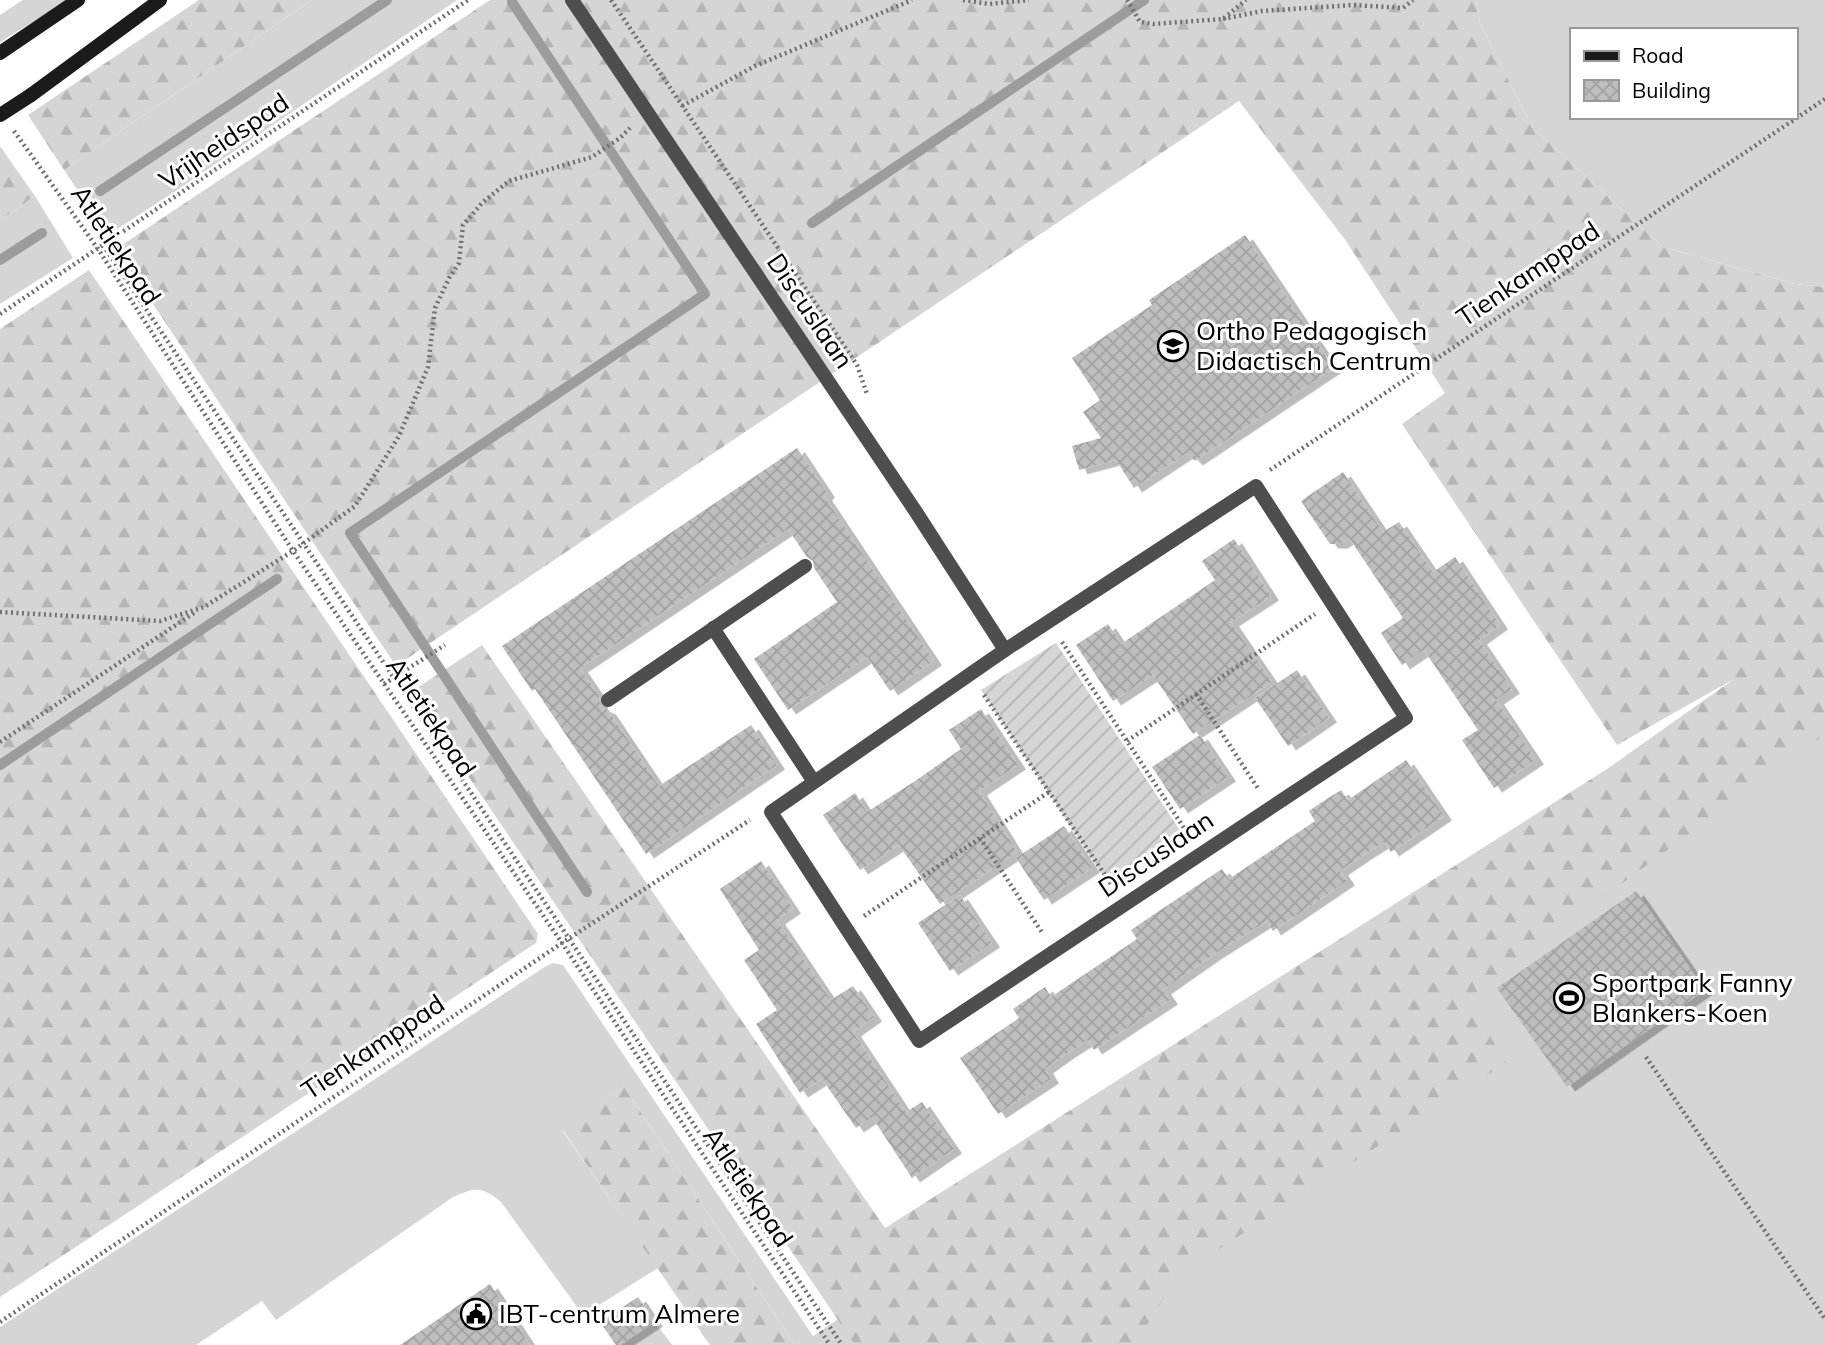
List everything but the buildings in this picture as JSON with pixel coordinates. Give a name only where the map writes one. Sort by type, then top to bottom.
[{"type":"main road","points":[[0,53],[78,0]]},
{"type":"main road","points":[[4,118],[160,0]]},
{"type":"street","name":"Discuslaan","points":[[572,0],[916,512],[1005,650]]},
{"type":"street","name":"Discuslaan","points":[[771,813],[919,1041],[1406,718],[1256,486]]},
{"type":"street","points":[[771,813],[1005,650],[1256,486]]},
{"type":"street","points":[[608,700],[805,566]]},
{"type":"street","points":[[713,628],[814,782]]},
{"type":"path","name":"Vrijheidspad","points":[[0,314],[468,0]]},
{"type":"path","points":[[682,106],[755,66],[912,0]]},
{"type":"path","points":[[963,0],[989,4],[1029,0]]},
{"type":"path","points":[[1127,0],[1140,22],[1153,24],[1223,19],[1262,11],[1354,5],[1402,8],[1413,0]]},
{"type":"path","points":[[1223,19],[1246,0]]},
{"type":"path","name":"Tienkamppad","points":[[1797,118],[1825,99]]},
{"type":"path","name":"Atletiekpad","points":[[4,118],[101,247],[293,551],[562,943],[830,1345]]},
{"type":"path","name":"Tienkamppad","points":[[1256,486],[1279,464],[1795,119]]},
{"type":"path","points":[[0,742],[293,551],[355,506],[399,436],[428,367],[435,308],[459,263],[463,226],[483,202],[509,181],[592,157],[620,138]]},
{"type":"path","points":[[101,247],[842,1345]]},
{"type":"path","points":[[1127,741],[1332,603]]},
{"type":"path","points":[[0,612],[160,621],[204,607]]},
{"type":"path","points":[[1062,642],[1189,836]]},
{"type":"path","points":[[384,684],[445,645]]},
{"type":"path","points":[[1196,694],[1259,788],[1259,793],[1269,808]]},
{"type":"path","points":[[984,695],[1111,884]]},
{"type":"path","points":[[846,928],[1049,792]]},
{"type":"path","name":"Tienkamppad","points":[[0,1321],[569,938],[748,821],[771,813]]},
{"type":"path","points":[[980,838],[1043,933],[1041,939],[1050,954]]},
{"type":"path","points":[[1646,1057],[1825,1319]]},
{"type":"green space","points":[[23,0],[69,0],[0,42],[0,15]]},
{"type":"green space","points":[[199,0],[312,0],[64,170],[28,115]]},
{"type":"green space","points":[[312,0],[457,0],[108,235],[64,170]]},
{"type":"green space","points":[[490,0],[1477,0],[1480,23],[1532,127],[1663,247],[1795,284],[1825,287],[1825,737],[1814,741],[1468,998],[1506,1063],[1177,1276],[1135,1345],[855,1345],[411,692],[482,645],[885,1228],[1607,769],[1734,679],[1617,745],[1402,424],[1445,393],[1346,241],[1239,101],[396,666],[116,249]]},
{"type":"green space","points":[[1477,0],[1825,0],[1825,287],[1795,284],[1663,247],[1532,127],[1480,23]]},
{"type":"green space","points":[[0,146],[35,196],[0,220]]},
{"type":"green space","points":[[35,196],[73,258],[0,304],[0,220]]},
{"type":"green space","points":[[89,270],[538,934],[536,943],[0,1297],[0,329]]},
{"type":"green space","points":[[1056,643],[1183,835],[1108,883],[981,690]]},
{"type":"green space","name":"Sportpark Fanny Blankers-Koen","points":[[1825,651],[1825,1345],[795,1345],[624,1087],[562,1130],[658,1268],[583,1315],[501,1202],[489,1193],[473,1190],[453,1197],[276,1320],[262,1301],[196,1345],[0,1345],[0,1327],[552,963],[563,965],[813,1336]]},
{"type":"green space","points":[[624,1087],[795,1345],[710,1345],[562,1129]]},
{"type":"green space","points":[[655,1322],[672,1345],[620,1345]]},
{"type":"waterway","points":[[100,191],[387,0]]},
{"type":"waterway","points":[[812,223],[1144,0]]},
{"type":"waterway","points":[[512,2],[705,294],[350,533],[587,892]]},
{"type":"waterway","points":[[0,260],[42,233]]},
{"type":"waterway","points":[[0,765],[277,579]]},
{"type":"place","name":"Ortho Pedagogisch Didactisch Centrum","points":[[1173,346]]},
{"type":"place","name":"Sportpark Fanny Blankers-Koen","points":[[1569,998]]},
{"type":"place","name":"IBT-centrum Almere","points":[[476,1314]]}]
